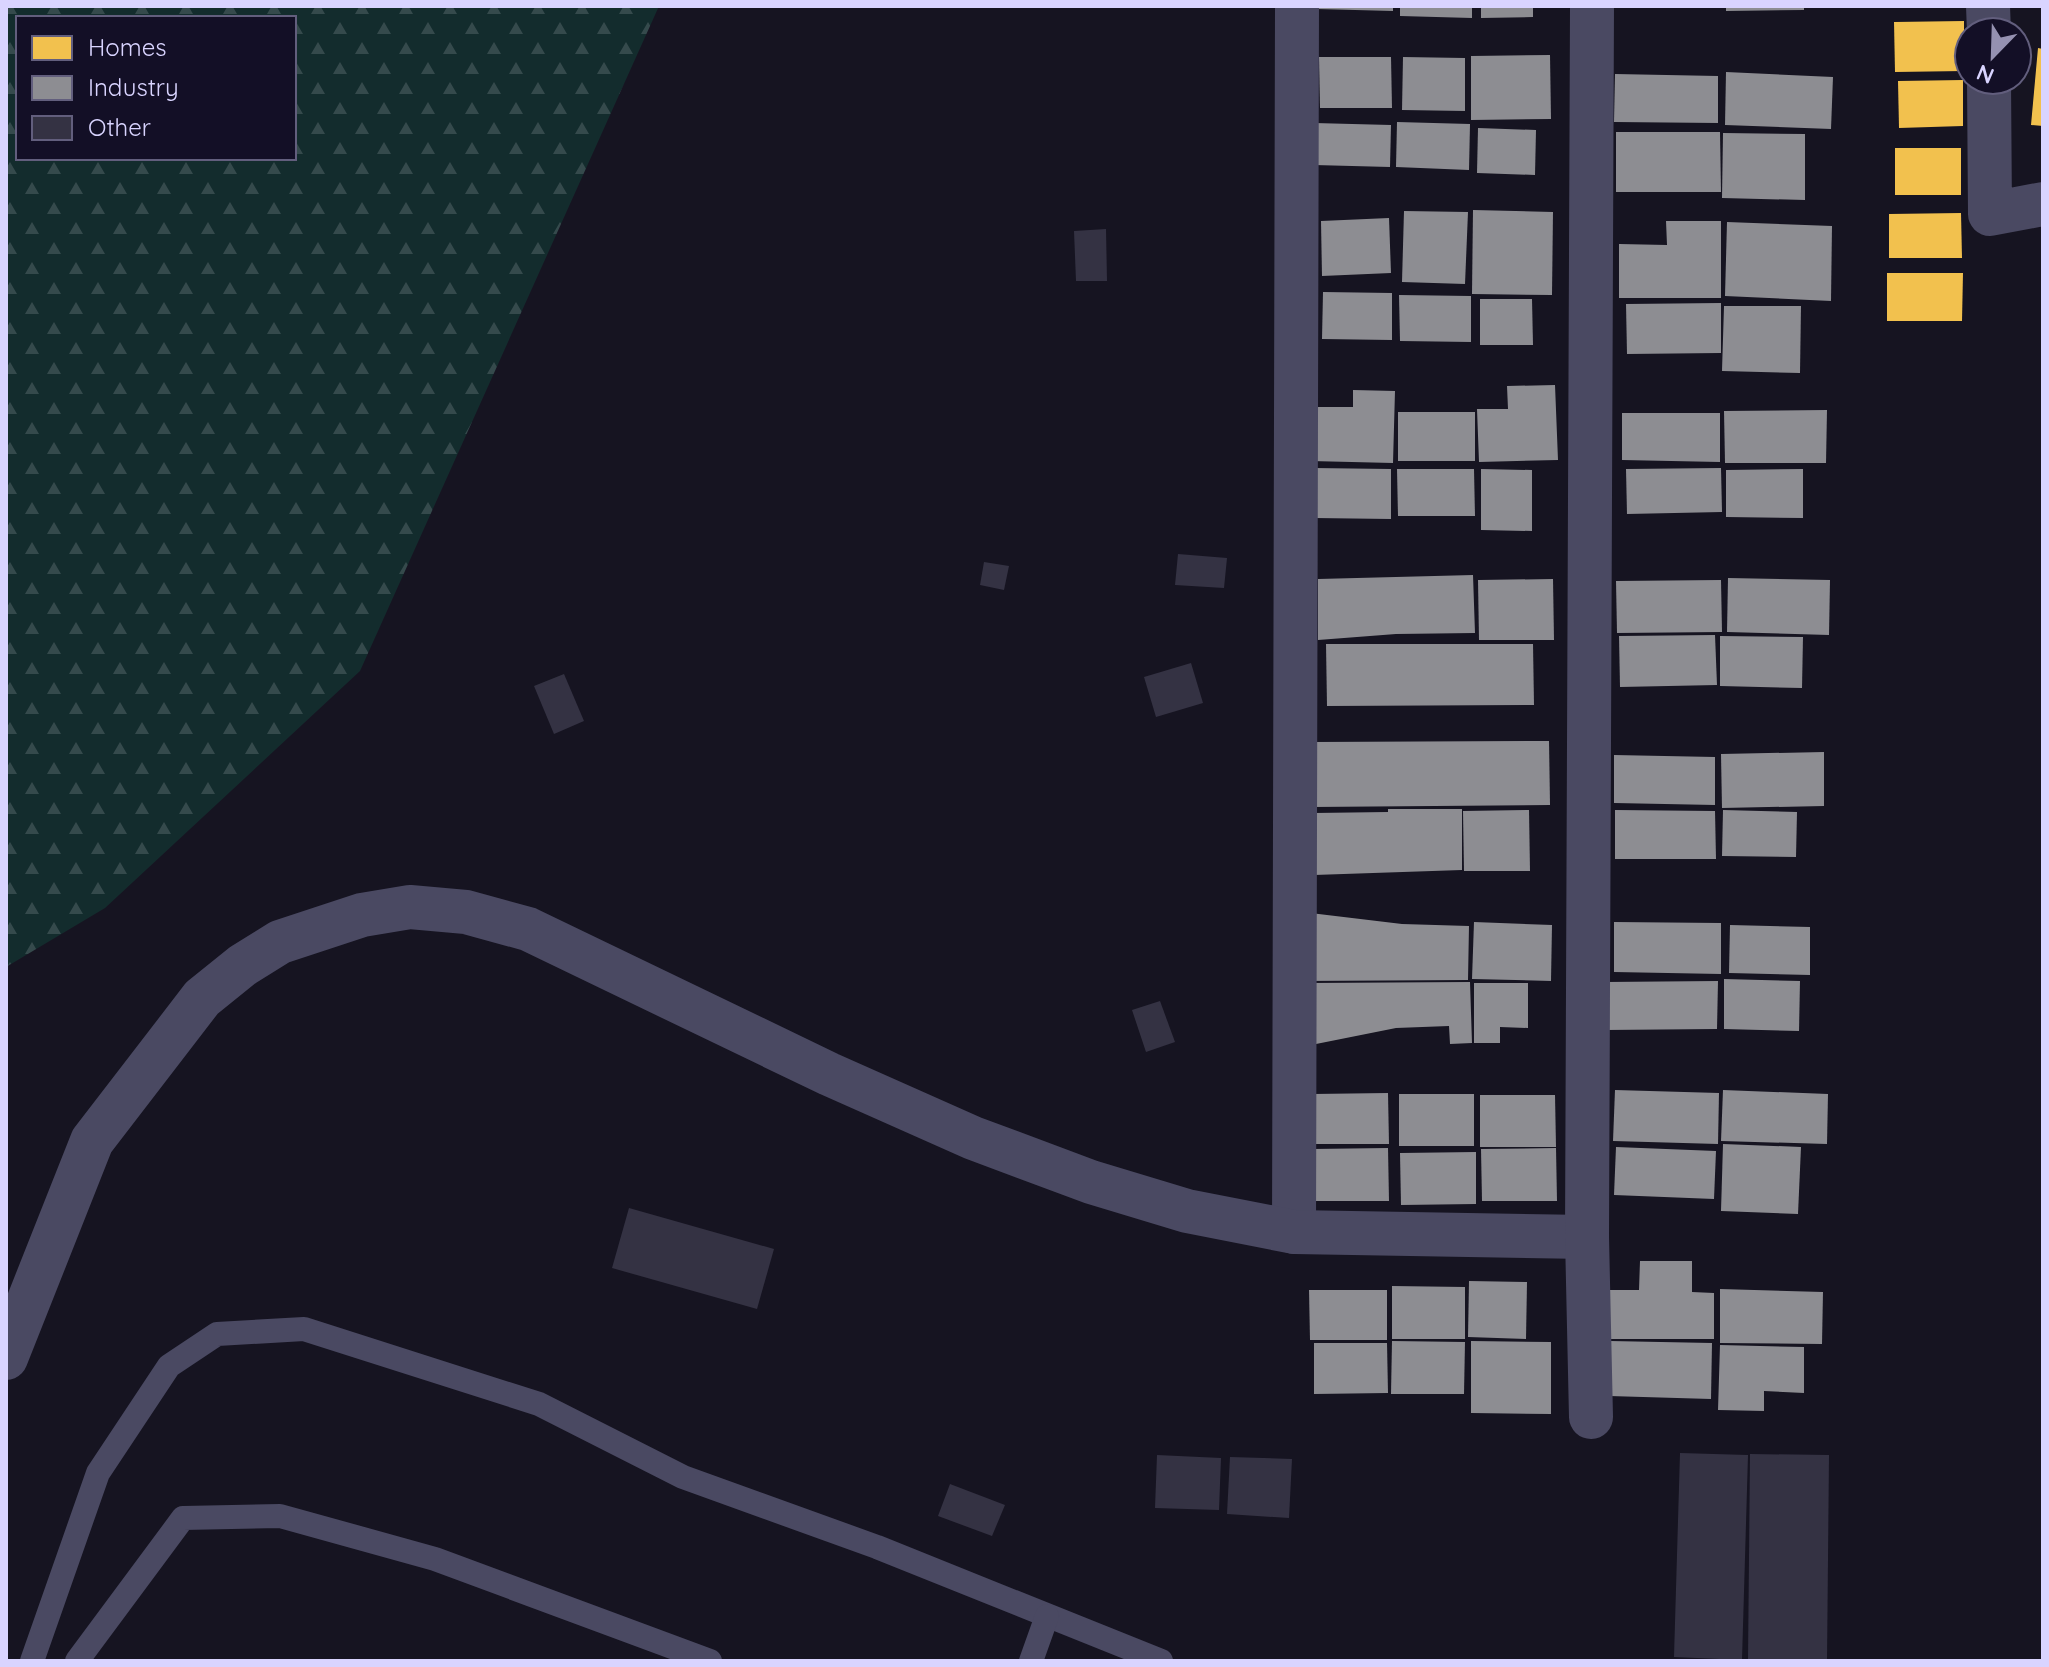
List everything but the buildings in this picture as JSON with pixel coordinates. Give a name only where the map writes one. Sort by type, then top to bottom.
[{"type":"street","points":[[1294,1232],[1297,6]]},
{"type":"street","points":[[1591,1417],[1587,1237],[1592,6]]},
{"type":"street","points":[[1989,96],[1990,214],[2043,204]]},
{"type":"street","points":[[6,1358],[92,1141],[202,998],[243,965],[280,942],[362,915],[410,907],[466,912],[528,929],[829,1074],[973,1138],[1062,1171],[1187,1211],[1294,1232],[1587,1237]]},
{"type":"lane","points":[[32,1661],[98,1473],[169,1366],[217,1334],[304,1329],[539,1404],[683,1477],[877,1547],[1161,1661]]},
{"type":"lane","points":[[77,1661],[183,1518],[280,1516],[435,1559],[710,1661]]},
{"type":"lane","points":[[1031,1661],[1047,1616]]},
{"type":"green space","points":[[6,6],[659,6],[360,671],[105,908],[6,967]]}]
